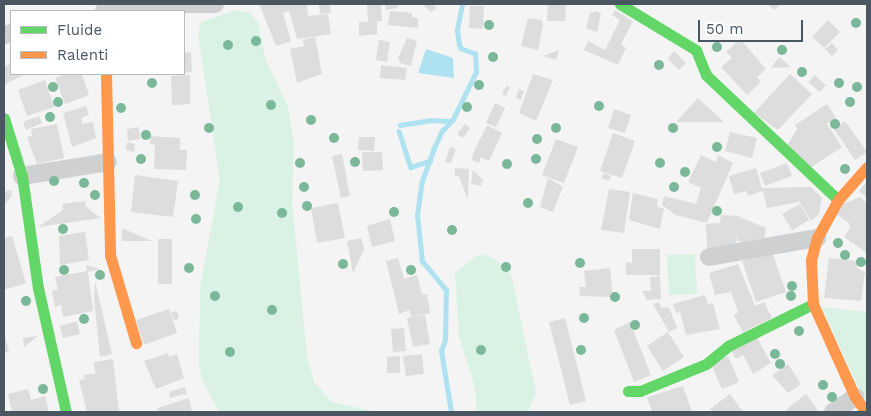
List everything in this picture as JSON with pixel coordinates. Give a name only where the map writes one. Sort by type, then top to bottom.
[{"type":"street","points":[[107,9],[122,4],[215,4]]},
{"type":"street","points":[[620,4],[696,50],[706,74],[838,200]]},
{"type":"street","points":[[106,75],[110,254],[136,343]]},
{"type":"street","points":[[4,118],[22,176],[38,288],[66,412]]},
{"type":"street","points":[[22,176],[108,162]]},
{"type":"street","points":[[866,412],[855,397],[813,304],[810,260],[817,238],[838,200],[867,168]]},
{"type":"street","points":[[709,257],[817,238]]},
{"type":"street","points":[[628,391],[640,391],[706,364],[728,346],[813,304]]},
{"type":"street","points":[[833,412],[855,397]]},
{"type":"green space","points":[[237,10],[250,13],[258,23],[266,61],[288,106],[294,145],[292,201],[307,358],[315,383],[332,402],[376,412],[219,412],[202,379],[199,364],[200,287],[220,180],[198,34],[201,22]]},
{"type":"green space","points":[[695,254],[697,294],[669,295],[667,255]]},
{"type":"green space","points":[[488,255],[506,267],[512,278],[536,393],[528,412],[477,412],[475,388],[459,336],[455,273],[476,256]]},
{"type":"green space","points":[[822,307],[867,312],[867,406]]},
{"type":"water","points":[[426,49],[453,58],[454,78],[418,73]]},
{"type":"building","points":[[259,4],[307,4],[308,16],[328,14],[331,34],[297,39],[289,11],[283,13],[291,41],[276,46]]},
{"type":"building","points":[[319,4],[330,4],[331,13],[320,14]]},
{"type":"building","points":[[367,4],[381,4],[382,21],[377,21],[377,34],[359,36],[359,22],[368,22]]},
{"type":"building","points":[[385,4],[397,4],[398,8],[386,10]]},
{"type":"building","points":[[422,4],[437,4],[434,6],[437,8],[431,12]]},
{"type":"building","points":[[548,4],[566,4],[565,21],[547,21]]},
{"type":"building","points":[[767,4],[780,4],[775,10]]},
{"type":"building","points":[[470,6],[484,6],[483,29],[469,28]]},
{"type":"building","points":[[615,10],[633,21],[621,44],[626,48],[618,65],[584,50],[588,41],[605,50],[620,20],[612,15]]},
{"type":"building","points":[[390,11],[412,13],[412,17],[418,18],[418,28],[388,25]]},
{"type":"building","points":[[596,11],[601,13],[597,32],[586,28],[590,13]]},
{"type":"building","points":[[528,18],[542,20],[543,25],[538,50],[521,46]]},
{"type":"building","points":[[828,20],[840,32],[824,48],[812,37]]},
{"type":"building","points":[[315,37],[322,74],[297,83],[290,49],[304,46],[303,40]]},
{"type":"building","points":[[407,38],[417,41],[411,66],[400,63],[398,58]]},
{"type":"building","points":[[740,39],[766,69],[757,77],[761,82],[747,95],[721,67],[732,58],[726,52]]},
{"type":"building","points":[[379,40],[390,42],[387,62],[376,60]]},
{"type":"building","points":[[832,43],[838,50],[832,56],[825,49]]},
{"type":"building","points":[[559,50],[556,60],[543,56]]},
{"type":"building","points":[[674,51],[686,63],[679,70],[668,59]]},
{"type":"building","points":[[191,52],[192,72],[185,73],[185,53]]},
{"type":"building","points":[[779,57],[791,67],[771,68]]},
{"type":"building","points":[[10,64],[10,75],[23,75],[4,85],[4,67]]},
{"type":"building","points":[[381,65],[407,68],[405,80],[380,78]]},
{"type":"building","points":[[533,74],[553,80],[536,121],[519,113]]},
{"type":"building","points":[[790,74],[812,94],[778,130],[754,113]]},
{"type":"building","points":[[64,75],[82,75],[89,95],[65,104],[55,78]]},
{"type":"building","points":[[190,75],[190,104],[172,105],[171,76]]},
{"type":"building","points":[[815,75],[826,85],[820,92],[808,82]]},
{"type":"building","points":[[45,80],[54,107],[27,116],[18,90]]},
{"type":"building","points":[[506,86],[510,87],[506,96],[502,94]]},
{"type":"building","points":[[519,89],[524,91],[521,100],[516,98]]},
{"type":"building","points":[[698,98],[724,122],[676,122]]},
{"type":"building","points":[[495,103],[505,108],[496,127],[486,123]]},
{"type":"building","points":[[827,104],[836,118],[827,124],[842,147],[810,168],[785,149],[797,129],[795,125]]},
{"type":"building","points":[[86,106],[89,115],[81,118],[82,124],[93,122],[96,138],[72,147],[63,113]]},
{"type":"building","points":[[614,109],[631,115],[625,133],[608,128]]},
{"type":"building","points":[[39,116],[42,123],[26,130],[23,122]]},
{"type":"building","points":[[845,121],[867,152],[855,160],[834,129]]},
{"type":"building","points":[[57,124],[64,158],[37,164],[27,137],[32,136],[31,129]]},
{"type":"building","points":[[465,124],[470,128],[463,138],[457,134]]},
{"type":"building","points":[[487,125],[502,133],[489,161],[481,157],[479,163],[472,160],[473,153]]},
{"type":"building","points":[[139,127],[140,139],[128,141],[127,129]]},
{"type":"building","points":[[730,132],[757,138],[752,158],[725,151]]},
{"type":"building","points":[[613,133],[635,141],[622,178],[600,171]]},
{"type":"building","points":[[150,136],[180,138],[180,150],[187,150],[186,170],[154,169],[155,145],[150,144]]},
{"type":"building","points":[[359,137],[375,137],[374,151],[358,150]]},
{"type":"building","points":[[556,139],[578,147],[564,183],[542,175]]},
{"type":"building","points":[[127,142],[135,144],[134,152],[126,150]]},
{"type":"building","points":[[450,147],[456,149],[451,163],[445,162]]},
{"type":"building","points":[[362,152],[382,152],[383,170],[363,171]]},
{"type":"building","points":[[342,154],[350,196],[341,198],[332,156]]},
{"type":"building","points":[[701,155],[716,162],[718,155],[733,163],[707,223],[676,215],[662,205],[664,196],[696,204],[701,188],[688,182]]},
{"type":"building","points":[[787,163],[792,176],[765,186],[760,173]]},
{"type":"building","points":[[455,168],[469,169],[468,200],[459,176],[455,176]]},
{"type":"building","points":[[756,168],[762,188],[811,187],[822,198],[819,214],[811,221],[798,199],[799,202],[767,208],[763,191],[748,196],[746,191],[734,194],[729,176]]},
{"type":"building","points":[[473,170],[485,182],[482,181],[481,186],[471,184]]},
{"type":"building","points":[[604,173],[611,176],[609,181],[601,178]]},
{"type":"building","points":[[135,175],[178,181],[173,217],[131,212]]},
{"type":"building","points":[[548,178],[563,187],[553,212],[540,207]]},
{"type":"building","points":[[867,181],[867,198],[859,191]]},
{"type":"building","points":[[609,189],[630,192],[624,233],[601,230]]},
{"type":"building","points":[[11,190],[12,196],[4,206],[4,192]]},
{"type":"building","points":[[633,193],[658,199],[657,207],[664,208],[660,229],[629,220]]},
{"type":"building","points":[[860,197],[867,203],[867,253],[844,237],[850,228],[849,223],[836,214],[843,204]]},
{"type":"building","points":[[85,201],[86,207],[101,218],[38,227],[63,210],[62,204]]},
{"type":"building","points":[[338,203],[345,238],[317,243],[311,208]]},
{"type":"building","points":[[800,204],[809,220],[792,230],[782,214]]},
{"type":"building","points":[[721,215],[740,216],[738,224],[740,217],[766,228],[764,239],[759,238],[758,244],[737,241],[736,233],[736,247],[707,248],[706,224],[720,223]]},
{"type":"building","points":[[390,219],[395,241],[372,247],[367,226]]},
{"type":"building","points":[[122,228],[152,241],[122,241]]},
{"type":"building","points":[[85,232],[89,260],[60,265],[59,236]]},
{"type":"building","points":[[12,236],[26,283],[4,290],[4,238]]},
{"type":"building","points":[[361,238],[364,249],[353,273],[347,241]]},
{"type":"building","points":[[158,239],[172,239],[172,284],[158,284]]},
{"type":"building","points":[[632,249],[660,249],[660,275],[626,275],[626,262],[632,263]]},
{"type":"building","points":[[772,251],[786,292],[756,302],[742,261]]},
{"type":"building","points":[[398,258],[404,279],[417,275],[422,295],[427,294],[430,313],[411,317],[410,310],[399,314],[386,261]]},
{"type":"building","points":[[829,258],[857,261],[857,268],[865,272],[861,301],[824,298]]},
{"type":"building","points":[[738,264],[755,306],[764,302],[772,318],[743,332],[734,316],[738,312],[731,292],[715,295],[709,273]]},
{"type":"building","points":[[86,265],[101,269],[88,272],[93,311],[63,317],[61,305],[55,307],[52,291],[58,289],[55,277],[87,271]]},
{"type":"building","points":[[610,268],[613,297],[580,296],[579,287],[586,287],[584,271]]},
{"type":"building","points":[[660,276],[661,299],[647,300],[642,291],[651,291],[650,277]]},
{"type":"building","points":[[95,281],[112,354],[100,357],[94,298]]},
{"type":"building","points":[[705,295],[708,304],[713,303],[720,329],[686,335],[680,312],[676,313],[673,304]]},
{"type":"building","points":[[659,302],[661,308],[669,307],[677,328],[669,332],[653,304]]},
{"type":"building","points":[[169,309],[177,333],[144,345],[136,320]]},
{"type":"building","points":[[177,311],[179,319],[173,320],[171,312]]},
{"type":"building","points":[[425,315],[430,344],[413,347],[407,318]]},
{"type":"building","points":[[565,318],[586,401],[570,405],[549,322]]},
{"type":"building","points":[[77,321],[80,334],[63,338],[60,326]]},
{"type":"building","points":[[630,322],[651,375],[634,382],[614,330]]},
{"type":"building","points":[[404,328],[406,351],[393,352],[391,329]]},
{"type":"building","points":[[4,332],[9,352],[4,353]]},
{"type":"building","points":[[668,332],[684,357],[663,371],[647,346]]},
{"type":"building","points":[[755,334],[771,363],[753,374],[743,355],[736,359],[731,349]]},
{"type":"building","points":[[38,336],[24,347],[23,338]]},
{"type":"building","points":[[168,353],[169,357],[177,354],[184,378],[156,389],[144,361]]},
{"type":"building","points":[[422,354],[424,374],[406,376],[403,356]]},
{"type":"building","points":[[400,356],[400,373],[387,373],[387,357]]},
{"type":"building","points":[[728,356],[739,382],[722,389],[711,364]]},
{"type":"building","points":[[113,359],[119,412],[87,412],[79,380],[85,379],[84,375],[99,373],[95,372],[94,362]]},
{"type":"building","points":[[788,364],[801,384],[788,393],[772,375]]},
{"type":"building","points":[[683,386],[692,412],[652,412],[647,397]]},
{"type":"building","points":[[185,387],[187,396],[184,394],[170,398],[169,392]]},
{"type":"building","points":[[28,389],[31,400],[45,396],[49,412],[12,412],[8,394]]},
{"type":"building","points":[[730,394],[743,412],[712,412],[710,409]]},
{"type":"building","points":[[806,394],[819,412],[786,412],[788,408]]},
{"type":"building","points":[[189,398],[192,412],[158,412],[157,408]]},
{"type":"waterway","points":[[451,412],[441,351],[445,340],[446,290],[422,261],[417,215],[422,181],[433,150],[442,131],[453,119],[476,72],[475,54],[461,49],[459,45],[457,30],[462,4]]},
{"type":"waterway","points":[[400,125],[430,120],[451,121]]},
{"type":"waterway","points":[[399,131],[411,167],[430,161]]},
{"type":"traffic: fast","points":[[620,4],[696,50],[706,75],[838,200]]},
{"type":"traffic: fast","points":[[4,118],[22,176],[38,288],[66,412]]},
{"type":"traffic: fast","points":[[628,391],[640,391],[706,364],[728,346],[813,304]]},
{"type":"traffic: slow","points":[[106,75],[110,255],[136,343]]},
{"type":"traffic: slow","points":[[866,412],[855,397],[813,304],[811,260],[817,238],[838,200],[867,167]]}]
